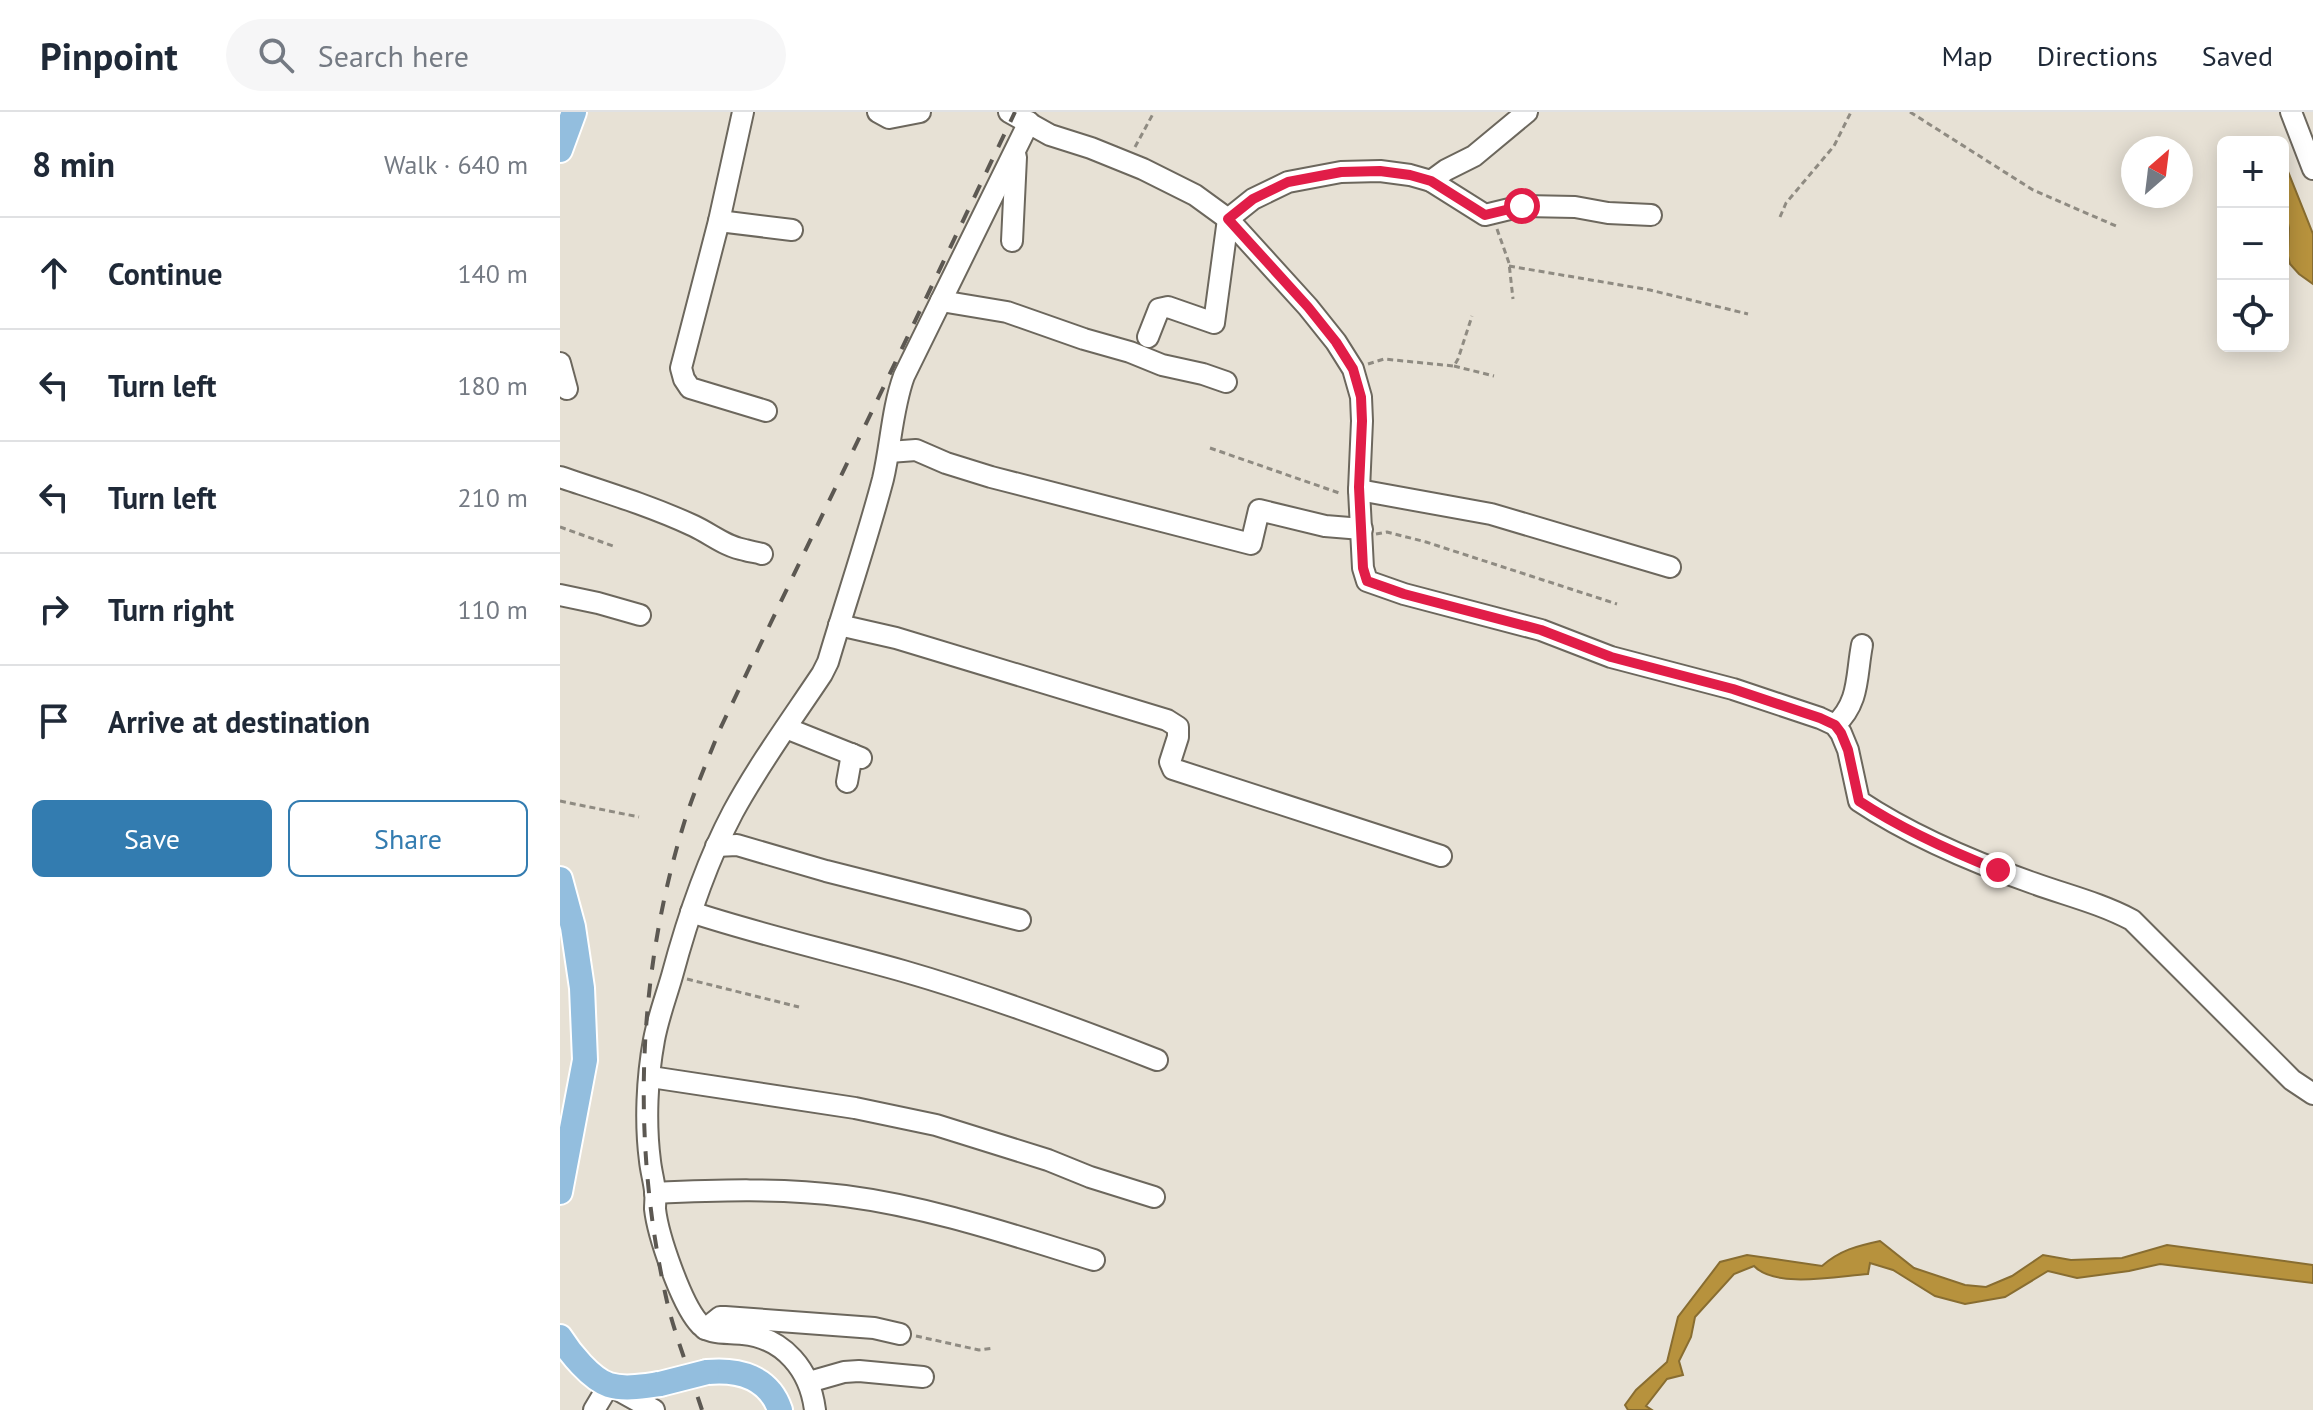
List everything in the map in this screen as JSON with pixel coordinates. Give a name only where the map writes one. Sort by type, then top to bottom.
[{"type":"main road","points":[[560,150],[574,112]]},
{"type":"main road","points":[[560,879],[582,988],[585,1060],[560,1192]]},
{"type":"main road","points":[[562,1345],[590,1372],[609,1385],[638,1387],[722,1370],[749,1375],[770,1390],[780,1410]]},
{"type":"street","points":[[743,112],[681,368],[690,388],[766,411]]},
{"type":"street","points":[[878,112],[889,118],[920,112]]},
{"type":"street","points":[[1009,112],[1050,135],[1127,162],[1195,195],[1228,219],[1336,342],[1353,369],[1361,397],[1360,496],[1363,568],[1367,581],[1541,630],[1611,657],[1733,689],[1835,725],[1848,750],[1859,801],[1911,832],[1951,851],[2033,883],[2099,904],[2132,920],[2292,1080],[2313,1094]]},
{"type":"street","points":[[1431,181],[1474,156],[1527,112]]},
{"type":"street","points":[[2291,112],[2313,169]]},
{"type":"street","points":[[815,1410],[809,1382],[793,1358],[760,1337],[705,1329],[691,1312],[663,1244],[655,1209],[649,1112],[654,1041],[684,929],[716,846],[735,808],[822,674],[889,452],[899,391],[1029,122]]},
{"type":"street","points":[[1012,241],[1016,147]]},
{"type":"street","points":[[1148,337],[1162,307],[1214,323],[1228,219],[1253,199],[1288,182],[1380,171],[1431,181],[1485,215],[1522,206],[1575,207],[1608,213],[1651,215]]},
{"type":"street","points":[[719,221],[792,230]]},
{"type":"street","points":[[941,301],[1007,312],[1162,365],[1226,382]]},
{"type":"street","points":[[560,363],[567,389]]},
{"type":"street","points":[[889,452],[916,450],[991,477],[1251,544],[1259,510],[1363,533]]},
{"type":"street","points":[[560,477],[644,506],[745,551],[762,554]]},
{"type":"street","points":[[1360,496],[1491,514],[1670,567]]},
{"type":"street","points":[[560,595],[640,615]]},
{"type":"street","points":[[839,625],[896,638],[1167,720],[1178,727],[1170,762],[1173,769],[1441,856]]},
{"type":"street","points":[[1835,725],[1848,713],[1862,645]]},
{"type":"street","points":[[786,728],[856,756],[847,782]]},
{"type":"street","points":[[716,846],[737,845],[1020,920]]},
{"type":"street","points":[[691,912],[959,988],[1157,1060]]},
{"type":"street","points":[[651,1077],[855,1108],[936,1125],[1154,1197]]},
{"type":"street","points":[[655,1193],[727,1190],[846,1196],[956,1219],[1094,1260]]},
{"type":"street","points":[[705,1329],[720,1317],[725,1317],[874,1328],[900,1334]]},
{"type":"street","points":[[809,1382],[859,1371],[923,1377]]},
{"type":"street","points":[[594,1410],[609,1385],[654,1410]]},
{"type":"path","points":[[1127,162],[1154,112]]},
{"type":"path","points":[[1780,217],[1786,203],[1834,146],[1851,112]]},
{"type":"path","points":[[1910,112],[2033,190],[2116,226]]},
{"type":"path","points":[[1492,215],[1509,266],[1513,299]]},
{"type":"path","points":[[1509,266],[1650,290],[1748,314]]},
{"type":"path","points":[[1454,366],[1472,316]]},
{"type":"path","points":[[1353,369],[1384,359],[1454,366],[1494,376]]},
{"type":"path","points":[[1210,448],[1360,496]]},
{"type":"path","points":[[560,527],[613,546]]},
{"type":"path","points":[[1363,533],[1387,532],[1426,542],[1617,604]]},
{"type":"path","points":[[560,801],[639,817]]},
{"type":"path","points":[[672,975],[799,1007]]},
{"type":"path","points":[[900,1334],[927,1337],[979,1350],[994,1348]]},
{"type":"shaded area","points":[[2289,174],[2313,234],[2313,284],[2290,264]]},
{"type":"shaded area","points":[[1880,1241],[1914,1268],[1965,1285],[1986,1287],[2012,1276],[2043,1255],[2071,1260],[2122,1258],[2167,1245],[2313,1265],[2313,1283],[2160,1264],[2077,1278],[2048,1271],[2005,1297],[1965,1304],[1935,1296],[1893,1270],[1870,1263],[1868,1274],[1808,1279],[1777,1277],[1754,1266],[1734,1274],[1695,1317],[1691,1337],[1679,1361],[1683,1375],[1667,1379],[1646,1406],[1652,1410],[1628,1410],[1625,1405],[1636,1390],[1667,1362],[1678,1317],[1720,1262],[1747,1255],[1822,1266],[1849,1249]]},
{"type":"railway","points":[[702,1410],[668,1306],[656,1246],[644,1123],[648,1001],[656,940],[669,879],[689,808],[720,729],[1015,112]]},
{"type":"route","points":[[1522,206],[1485,215],[1431,181],[1380,171],[1341,172],[1288,182],[1253,199],[1228,219],[1308,307],[1353,369],[1361,397],[1359,487],[1363,568],[1367,581],[1404,594],[1541,630],[1611,657],[1733,689],[1820,718],[1835,725],[1841,733],[1848,750],[1859,801],[1911,832],[1998,870]]}]
